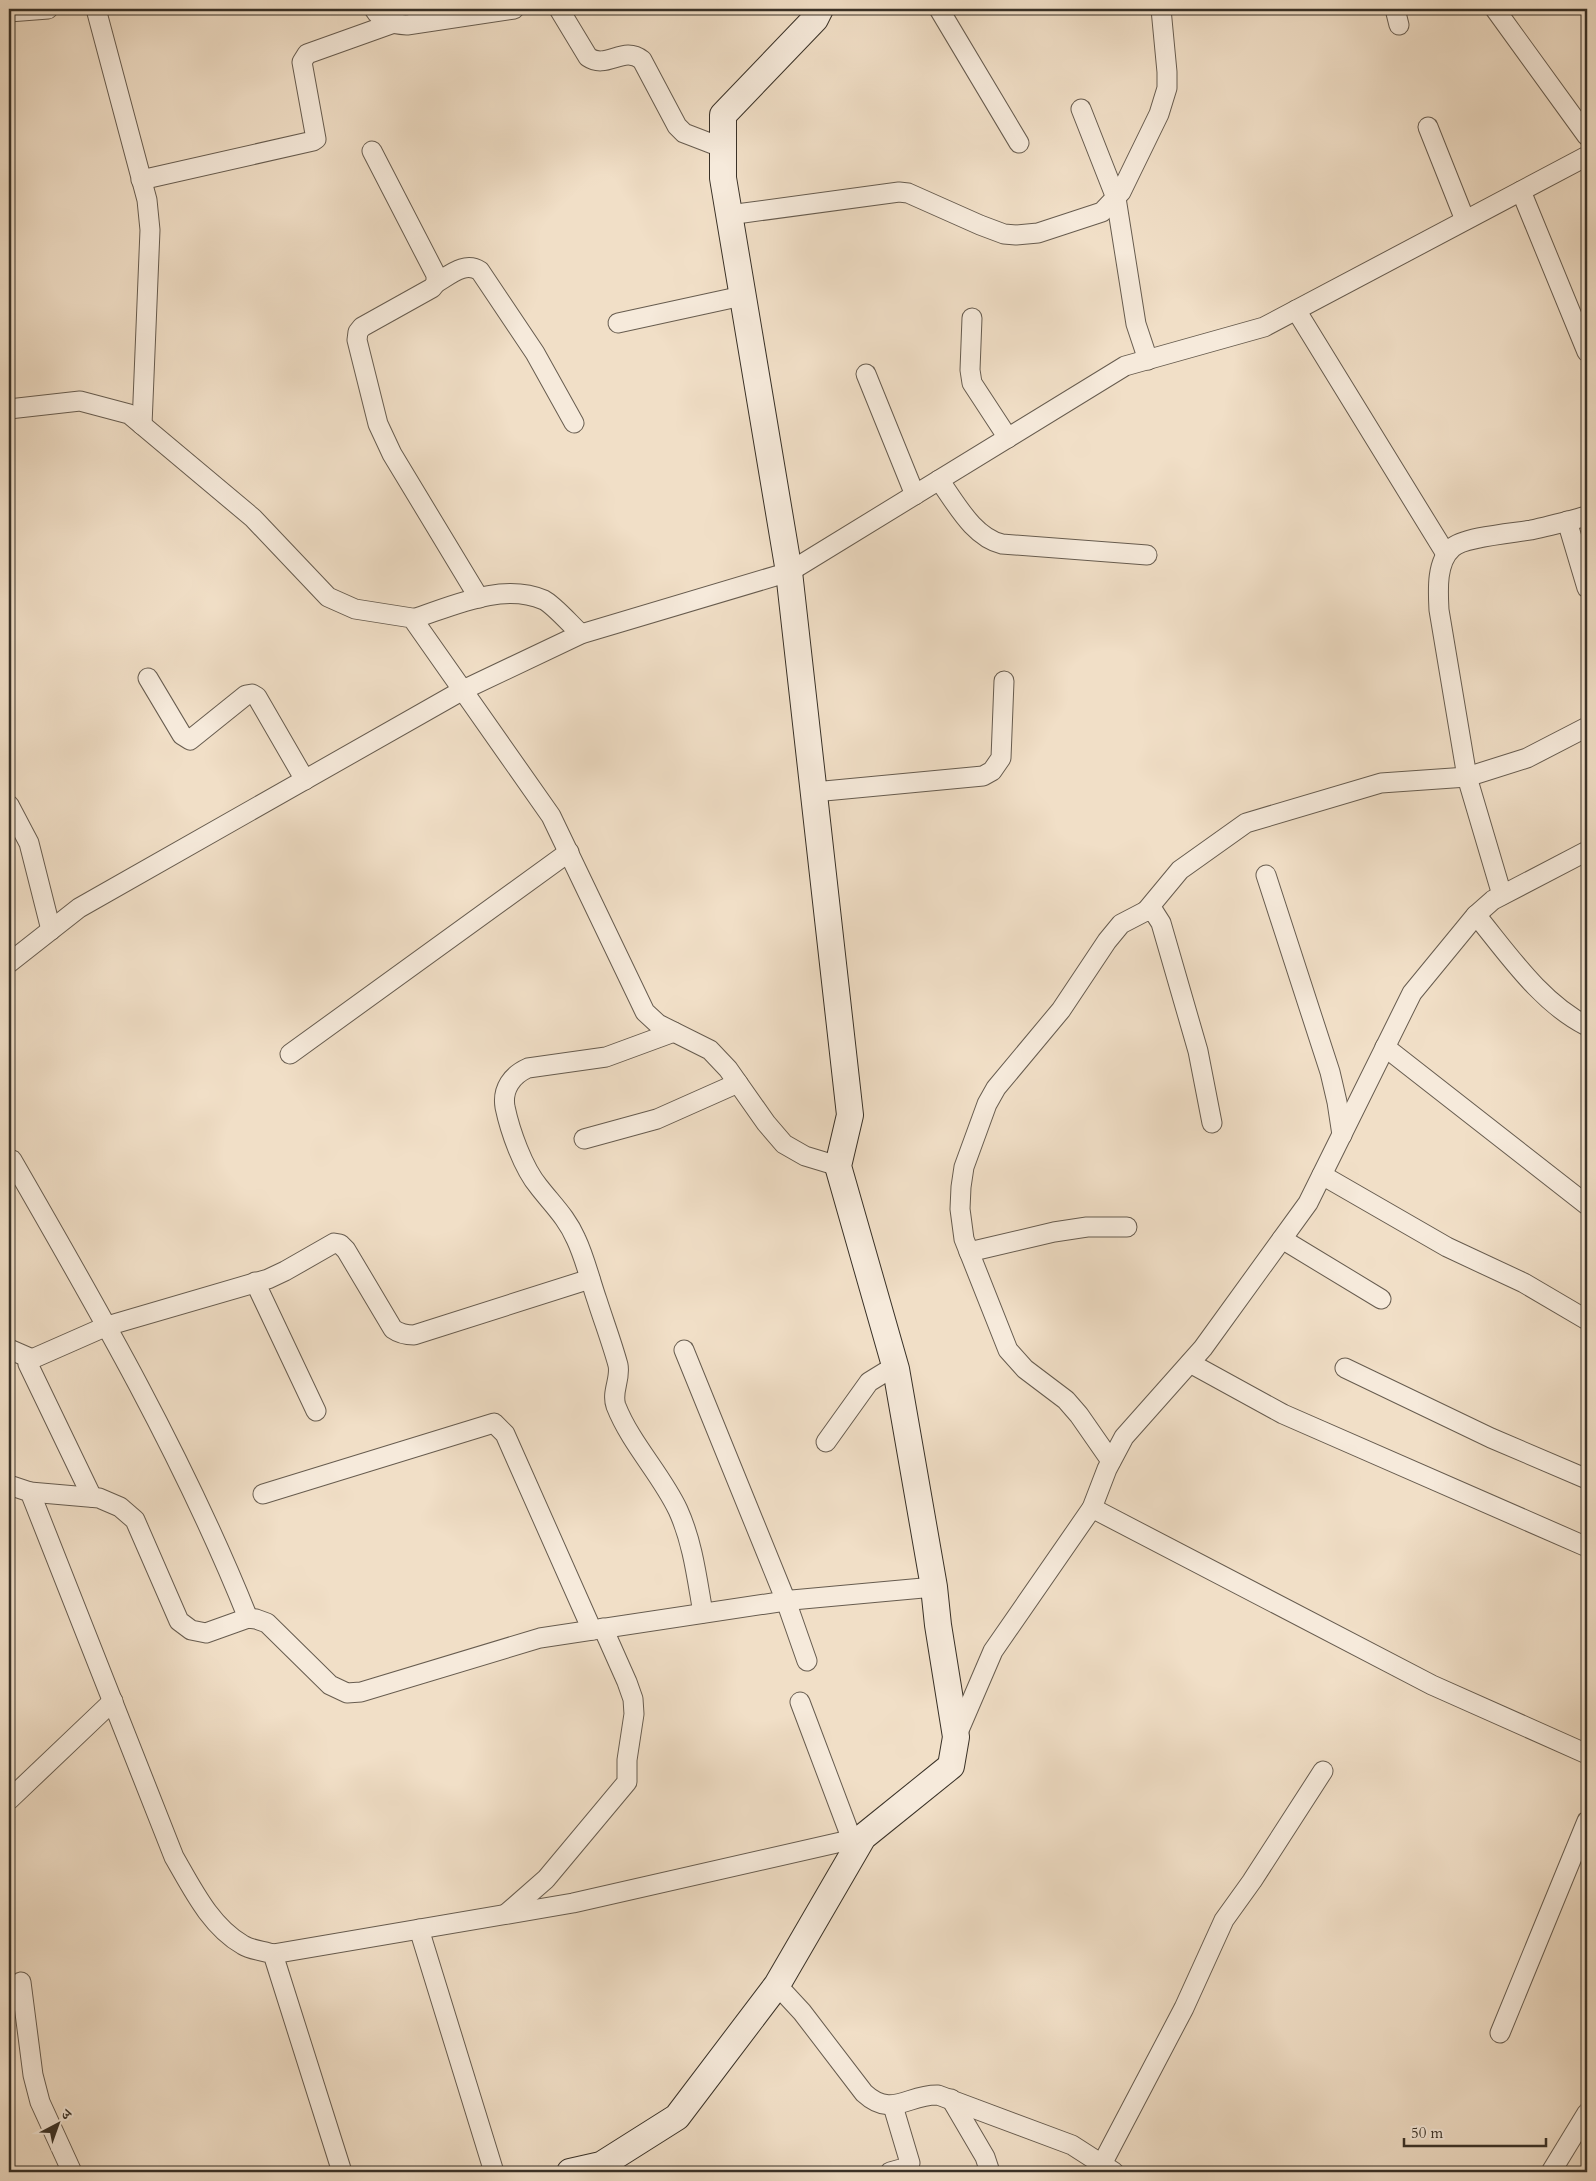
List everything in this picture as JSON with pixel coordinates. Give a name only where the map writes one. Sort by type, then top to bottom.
[{"type":"street","points":[[9,12],[48,9]]},
{"type":"street","points":[[96,9],[147,200],[150,230],[142,425]]},
{"type":"street","points":[[374,9],[382,19],[391,24]]},
{"type":"street","points":[[141,180],[316,139],[302,62],[307,54],[391,24],[407,25],[514,9]]},
{"type":"street","points":[[560,9],[588,57],[594,61],[602,62],[629,54],[636,55],[642,60],[677,126],[684,134],[723,148]]},
{"type":"street","points":[[821,9],[815,19],[723,115],[723,178],[789,572],[850,1115],[838,1166],[895,1366],[934,1587],[938,1625],[956,1737]]},
{"type":"street","points":[[939,9],[1019,143]]},
{"type":"street","points":[[729,215],[908,192],[1004,234],[1025,236],[1095,216],[1102,212],[1116,198],[1159,114],[1166,88],[1167,72],[1161,9]]},
{"type":"street","points":[[1495,9],[1587,136]]},
{"type":"street","points":[[1081,109],[1116,198],[1136,324],[1148,360]]},
{"type":"street","points":[[1428,127],[1466,220]]},
{"type":"street","points":[[372,151],[436,275],[436,283]]},
{"type":"street","points":[[9,963],[79,908],[463,690],[581,634],[789,572],[1126,366],[1264,326],[1587,156]]},
{"type":"street","points":[[1521,191],[1587,352]]},
{"type":"street","points":[[479,598],[392,454],[378,424],[357,340],[358,332],[362,327],[432,288],[436,283],[463,267],[473,266],[480,271],[535,352],[574,423]]},
{"type":"street","points":[[618,323],[742,296]]},
{"type":"street","points":[[1296,310],[1446,554]]},
{"type":"street","points":[[972,318],[970,370],[972,383],[1008,438]]},
{"type":"street","points":[[866,374],[915,495]]},
{"type":"street","points":[[9,409],[80,400],[129,414],[253,518],[328,597],[355,609],[413,619],[488,595],[519,593],[545,601],[581,634]]},
{"type":"street","points":[[939,480],[975,528],[991,541],[1002,544],[1147,555]]},
{"type":"street","points":[[1502,895],[1467,777],[1439,610],[1438,586],[1446,554],[1464,541],[1532,530],[1587,516]]},
{"type":"street","points":[[1567,521],[1587,588]]},
{"type":"street","points":[[413,619],[551,816],[645,1012],[658,1024],[710,1050],[728,1069],[766,1123],[784,1144],[805,1156],[838,1166]]},
{"type":"street","points":[[148,678],[182,735],[190,740],[246,695],[252,694],[257,697],[305,780]]},
{"type":"street","points":[[814,792],[983,776],[992,771],[1001,758],[1004,681]]},
{"type":"street","points":[[1111,1461],[1079,1415],[1066,1400],[1024,1369],[1008,1350],[964,1239],[960,1209],[964,1167],[987,1104],[1003,1077],[1061,1010],[1107,941],[1121,924],[1146,910],[1180,870],[1246,823],[1381,783],[1467,777],[1527,758],[1587,727]]},
{"type":"street","points":[[9,805],[29,843],[51,930]]},
{"type":"street","points":[[570,2172],[599,2168],[677,2117],[777,1985],[858,1839],[951,1766],[956,1737],[993,1651],[1092,1508],[1111,1461],[1124,1437],[1203,1348],[1308,1203],[1412,993],[1476,915],[1494,900],[1587,851]]},
{"type":"street","points":[[290,1054],[569,852]]},
{"type":"street","points":[[1266,875],[1330,1072],[1342,1135]]},
{"type":"street","points":[[1146,910],[1154,912],[1161,923],[1198,1051],[1212,1123]]},
{"type":"street","points":[[1476,915],[1530,982],[1587,1026]]},
{"type":"street","points":[[674,1032],[606,1056],[528,1068],[518,1073],[507,1089],[505,1106],[520,1151],[538,1187],[560,1210],[570,1226],[590,1279],[618,1367],[614,1398],[616,1405],[628,1430],[678,1509],[693,1556],[703,1613]]},
{"type":"street","points":[[1385,1047],[1587,1205]]},
{"type":"street","points":[[584,1139],[657,1119],[738,1083]]},
{"type":"street","points":[[12,1160],[108,1326],[179,1462],[228,1568],[248,1618]]},
{"type":"street","points":[[1322,1175],[1447,1247],[1524,1283],[1587,1320]]},
{"type":"street","points":[[969,1252],[1070,1229],[1087,1227],[1127,1228]]},
{"type":"street","points":[[1282,1239],[1381,1299]]},
{"type":"street","points":[[92,1497],[28,1364],[32,1359],[108,1326],[255,1282],[285,1271],[334,1243],[340,1244],[346,1250],[393,1329],[401,1334],[414,1335],[590,1279]]},
{"type":"street","points":[[255,1282],[316,1411]]},
{"type":"street","points":[[9,1349],[32,1359]]},
{"type":"street","points":[[684,1350],[786,1601],[807,1660]]},
{"type":"street","points":[[1190,1363],[1283,1414],[1587,1547]]},
{"type":"street","points":[[826,1442],[868,1382],[895,1366]]},
{"type":"street","points":[[1345,1368],[1491,1438],[1587,1479]]},
{"type":"street","points":[[263,1494],[494,1423],[505,1434],[597,1629],[627,1682],[633,1699],[634,1714],[627,1760],[627,1782],[546,1879],[504,1915]]},
{"type":"street","points":[[9,1485],[30,1492],[99,1498],[120,1506],[135,1520],[179,1621],[191,1630],[206,1633],[248,1618],[256,1619],[266,1624],[330,1685],[347,1693],[361,1692],[540,1638],[786,1601],[934,1587]]},
{"type":"street","points":[[30,1492],[174,1856],[200,1902],[221,1927],[244,1946],[273,1954],[573,1903],[858,1839]]},
{"type":"street","points":[[1092,1508],[1432,1684],[1587,1754]]},
{"type":"street","points":[[9,1800],[113,1701]]},
{"type":"street","points":[[800,1702],[858,1839]]},
{"type":"street","points":[[777,1985],[802,2012],[864,2093],[874,2102],[893,2106],[929,2095],[951,2099],[1072,2145],[1108,2168],[1224,1920],[1252,1881],[1323,1770]]},
{"type":"street","points":[[1500,2033],[1587,1822]]},
{"type":"street","points":[[419,1929],[494,2172]]},
{"type":"street","points":[[273,1954],[342,2172]]},
{"type":"street","points":[[21,1982],[33,2075],[40,2102],[72,2172]]},
{"type":"street","points":[[951,2099],[985,2157],[990,2172]]},
{"type":"street","points":[[890,2172],[908,2167],[910,2163],[893,2106]]},
{"type":"street","points":[[1552,2172],[1587,2113]]}]
